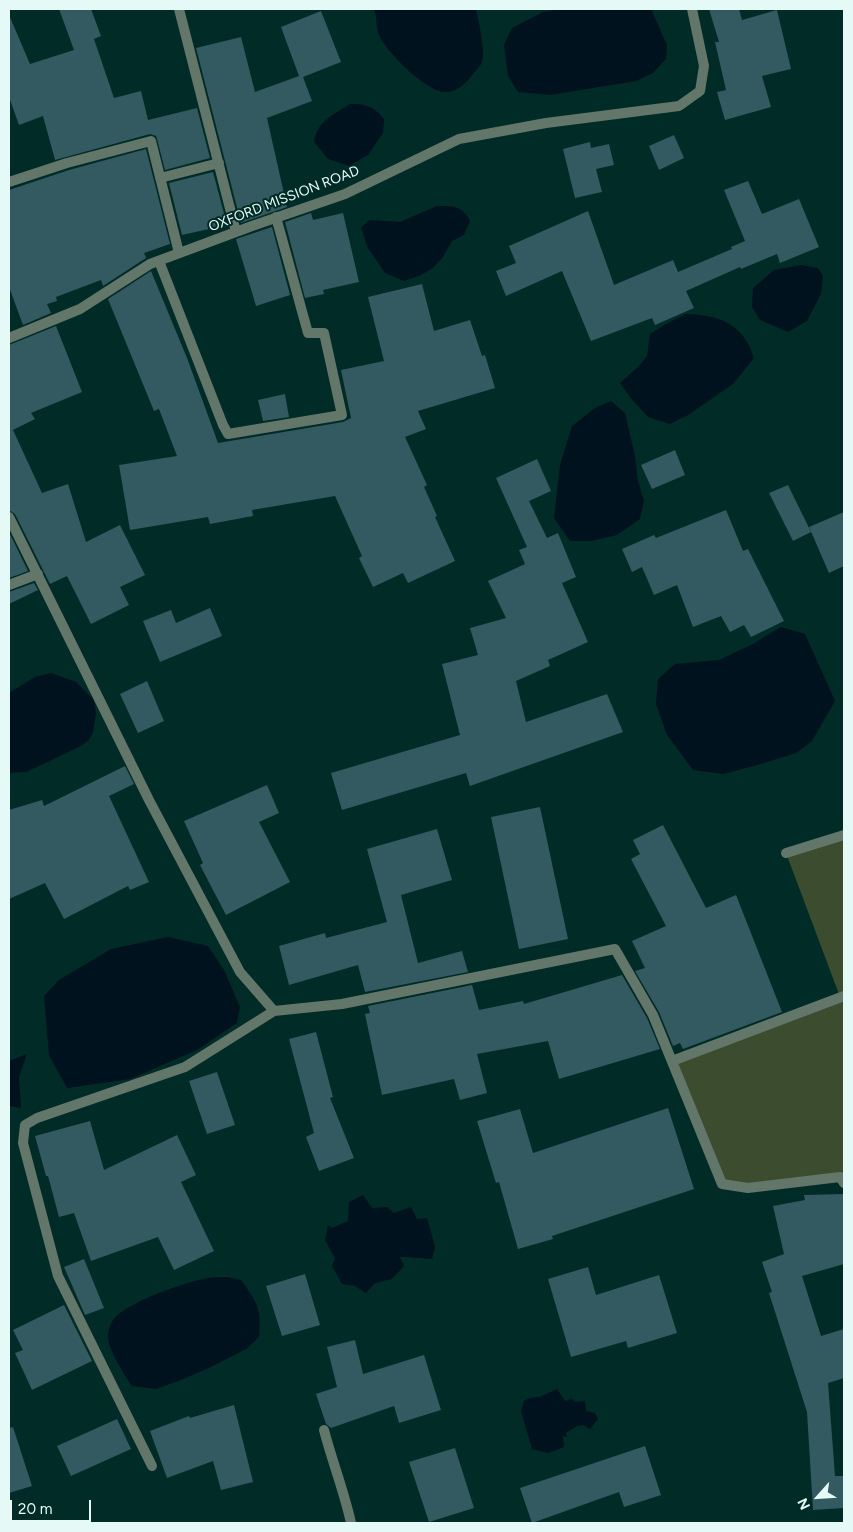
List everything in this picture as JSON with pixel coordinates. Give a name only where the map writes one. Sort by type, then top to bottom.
[{"type":"street","points":[[179,9],[236,232]]},
{"type":"street","name":"OXFORD MISSION ROAD","points":[[9,338],[80,310],[150,264],[344,194],[459,139],[546,123],[678,106],[700,91],[704,66],[692,9]]},
{"type":"street","points":[[9,182],[67,163],[151,141],[180,253]]},
{"type":"street","points":[[160,178],[219,163]]},
{"type":"street","points":[[159,261],[228,434],[342,415],[324,333],[308,333],[276,217]]},
{"type":"street","points":[[9,517],[149,800],[240,972],[274,1011]]},
{"type":"street","points":[[9,585],[38,574]]},
{"type":"street","points":[[786,853],[844,835]]},
{"type":"street","points":[[152,1466],[58,1276],[23,1143],[25,1126],[37,1118],[185,1067],[274,1011],[342,1004],[615,949],[653,1014],[722,1184],[748,1188],[840,1177],[844,1183]]},
{"type":"street","points":[[672,1061],[844,996]]},
{"type":"street","points":[[324,1430],[346,1500],[351,1523]]},
{"type":"green space","points":[[844,832],[844,1183],[840,1177],[748,1188],[722,1184],[672,1061],[840,997],[786,853]]},
{"type":"water","points":[[374,9],[476,9],[482,43],[483,57],[481,64],[461,87],[449,92],[436,90],[407,70],[383,42],[377,29]]},
{"type":"water","points":[[560,9],[651,9],[667,45],[666,59],[653,73],[636,81],[550,95],[518,92],[508,76],[504,45],[512,28],[543,12]]},
{"type":"water","points":[[350,104],[369,107],[377,111],[384,119],[383,133],[368,155],[349,166],[328,159],[314,142],[318,129],[322,124],[332,115]]},
{"type":"water","points":[[437,206],[452,207],[464,212],[470,221],[464,235],[452,241],[443,257],[433,268],[421,275],[404,281],[385,273],[368,248],[361,228],[369,220],[400,222]]},
{"type":"water","points":[[801,265],[818,268],[823,276],[821,294],[807,321],[788,332],[760,320],[752,307],[753,288],[774,270]]},
{"type":"water","points":[[686,314],[709,316],[728,323],[743,336],[754,358],[733,384],[688,415],[670,424],[648,417],[620,383],[647,356],[650,334]]},
{"type":"water","points":[[611,401],[625,413],[635,456],[638,481],[644,501],[640,519],[617,535],[591,541],[570,541],[554,518],[560,465],[572,426],[595,408]]},
{"type":"water","points":[[781,627],[805,634],[835,701],[812,741],[796,753],[723,774],[693,770],[667,735],[656,704],[658,679],[675,664],[719,660],[753,644]]},
{"type":"water","points":[[51,673],[76,682],[94,700],[96,714],[93,732],[89,740],[79,747],[26,772],[9,773],[9,693],[35,677]]},
{"type":"water","points":[[168,937],[208,946],[224,970],[240,1007],[237,1023],[197,1050],[130,1079],[67,1088],[49,1055],[44,996],[59,980],[111,949]]},
{"type":"water","points":[[27,1054],[19,1077],[21,1108],[9,1106],[9,1061]]},
{"type":"water","points":[[363,1195],[372,1208],[387,1207],[394,1213],[411,1207],[417,1219],[427,1218],[435,1247],[432,1259],[400,1257],[404,1266],[392,1279],[375,1283],[366,1293],[355,1286],[342,1284],[332,1266],[335,1258],[325,1240],[328,1225],[332,1228],[348,1221],[349,1202]]},
{"type":"water","points":[[227,1277],[241,1280],[255,1300],[260,1319],[259,1337],[246,1349],[181,1380],[156,1389],[132,1386],[117,1361],[108,1340],[108,1333],[113,1320],[130,1306],[172,1288],[198,1280]]},
{"type":"water","points":[[557,1389],[565,1401],[571,1399],[576,1402],[585,1401],[586,1411],[595,1413],[598,1419],[590,1429],[583,1425],[577,1426],[566,1433],[567,1437],[563,1436],[564,1447],[548,1453],[532,1449],[521,1411],[524,1401]]},
{"type":"building","points":[[59,9],[91,9],[101,36],[94,39],[114,98],[141,91],[148,120],[197,108],[210,158],[165,170],[156,136],[150,134],[55,160],[43,116],[19,125],[9,97],[9,15],[30,64],[74,50]]},
{"type":"building","points":[[709,9],[739,9],[742,20],[777,10],[791,69],[762,76],[771,107],[725,120],[717,92],[726,90],[715,42],[719,42]]},
{"type":"building","points":[[321,11],[341,62],[303,77],[312,101],[267,118],[287,207],[241,223],[196,48],[241,37],[255,92],[299,76],[281,27]]},
{"type":"building","points":[[674,135],[684,158],[659,170],[649,146]]},
{"type":"building","points":[[590,142],[591,148],[609,144],[614,165],[596,169],[602,192],[575,198],[563,149]]},
{"type":"building","points":[[146,149],[170,244],[144,253],[146,258],[103,286],[101,280],[56,297],[57,301],[47,304],[51,313],[23,325],[9,287],[9,190],[69,170]]},
{"type":"building","points":[[213,172],[227,225],[182,235],[169,183]]},
{"type":"building","points":[[748,181],[762,214],[799,199],[819,247],[780,263],[777,254],[741,269],[740,267],[686,291],[694,308],[655,325],[652,318],[591,341],[562,271],[506,296],[496,271],[516,263],[509,246],[588,211],[614,285],[673,260],[678,272],[732,249],[731,247],[745,241],[724,190]]},
{"type":"building","points":[[311,213],[313,220],[343,213],[359,282],[323,290],[324,294],[305,298],[285,222]]},
{"type":"building","points":[[272,227],[290,295],[256,306],[236,239]]},
{"type":"building","points":[[151,271],[187,358],[218,443],[343,422],[351,418],[341,370],[384,361],[368,297],[422,284],[434,331],[470,320],[482,356],[485,355],[495,388],[418,411],[426,429],[405,437],[427,485],[424,487],[437,516],[435,517],[455,561],[408,583],[403,573],[373,587],[359,558],[362,556],[335,496],[252,510],[253,516],[210,524],[208,517],[130,530],[119,465],[177,456],[159,409],[154,411],[108,299]]},
{"type":"building","points":[[56,326],[82,392],[31,413],[35,419],[13,430],[42,493],[68,484],[86,542],[120,525],[145,575],[120,587],[129,605],[91,624],[67,576],[50,584],[15,514],[9,510],[9,345]]},
{"type":"building","points":[[285,394],[289,417],[263,421],[258,400]]},
{"type":"building","points":[[675,450],[685,475],[652,489],[641,465]]},
{"type":"building","points":[[537,459],[551,491],[529,501],[547,538],[558,533],[576,577],[562,583],[588,642],[548,660],[550,666],[516,681],[526,722],[607,694],[623,732],[470,786],[466,773],[342,810],[331,773],[460,735],[442,664],[478,655],[470,628],[506,618],[488,581],[525,564],[519,550],[527,547],[496,478]]},
{"type":"building","points":[[788,485],[811,532],[793,541],[769,493]]},
{"type":"building","points":[[726,510],[743,551],[748,549],[784,621],[751,637],[744,625],[730,632],[721,616],[693,627],[677,585],[654,595],[642,567],[632,572],[622,549],[654,535],[656,538]]},
{"type":"building","points":[[844,512],[844,566],[829,573],[809,527]]},
{"type":"building","points":[[9,532],[28,571],[9,578]]},
{"type":"building","points":[[34,583],[38,590],[9,604],[9,592]]},
{"type":"building","points":[[210,608],[222,636],[160,662],[143,621],[171,610],[176,623]]},
{"type":"building","points":[[147,681],[164,721],[138,733],[120,694]]},
{"type":"building","points":[[125,766],[134,784],[109,796],[149,882],[130,890],[128,886],[64,919],[45,883],[9,899],[9,810],[42,800],[44,806]]},
{"type":"building","points":[[267,785],[279,813],[259,822],[290,882],[226,915],[200,865],[203,863],[184,821]]},
{"type":"building","points":[[540,807],[568,939],[519,949],[491,817]]},
{"type":"building","points":[[663,825],[706,908],[736,895],[782,1012],[683,1049],[680,1043],[673,1046],[659,1012],[635,971],[645,968],[632,941],[666,926],[631,859],[640,854],[633,840]]},
{"type":"building","points":[[437,829],[452,880],[401,895],[418,963],[462,951],[468,972],[365,992],[358,965],[289,985],[279,946],[325,933],[326,938],[387,922],[367,849]]},
{"type":"building","points":[[622,975],[647,1018],[660,1049],[559,1079],[548,1041],[477,1054],[487,1093],[460,1100],[454,1079],[382,1095],[365,1014],[370,1013],[368,1006],[472,985],[479,1010],[523,1001],[524,1004]]},
{"type":"building","points":[[316,1032],[333,1097],[330,1098],[354,1158],[319,1171],[306,1137],[314,1133],[289,1039]]},
{"type":"building","points":[[217,1072],[235,1125],[207,1134],[189,1081]]},
{"type":"building","points":[[668,1108],[694,1189],[552,1236],[553,1239],[518,1249],[499,1182],[496,1183],[477,1121],[520,1109],[533,1153]]},
{"type":"building","points":[[90,1121],[104,1170],[177,1135],[196,1175],[181,1182],[214,1251],[174,1270],[158,1237],[91,1261],[74,1213],[59,1217],[35,1136]]},
{"type":"building","points":[[844,1194],[844,1264],[802,1276],[821,1336],[844,1329],[844,1378],[828,1383],[835,1476],[844,1476],[844,1508],[813,1510],[807,1412],[769,1293],[772,1292],[762,1262],[784,1254],[773,1206],[805,1200],[804,1195]]},
{"type":"building","points":[[84,1259],[104,1308],[85,1315],[64,1267]]},
{"type":"building","points":[[588,1267],[596,1295],[659,1275],[677,1333],[628,1348],[626,1341],[571,1357],[548,1279]]},
{"type":"building","points":[[305,1274],[320,1325],[282,1336],[266,1286]]},
{"type":"building","points":[[64,1305],[92,1361],[32,1390],[15,1353],[23,1350],[13,1330]]},
{"type":"building","points":[[355,1340],[363,1374],[424,1355],[441,1410],[399,1423],[394,1406],[331,1428],[326,1424],[316,1394],[337,1387],[327,1347]]},
{"type":"building","points":[[234,1405],[253,1482],[221,1490],[213,1461],[167,1478],[150,1431],[189,1416],[190,1418]]},
{"type":"building","points":[[117,1419],[131,1449],[71,1476],[57,1446]]},
{"type":"building","points":[[13,1427],[32,1486],[9,1493],[9,1428]]},
{"type":"building","points":[[645,1446],[661,1495],[624,1507],[619,1492],[532,1523],[520,1488]]},
{"type":"building","points":[[455,1448],[474,1508],[429,1522],[409,1462]]}]
